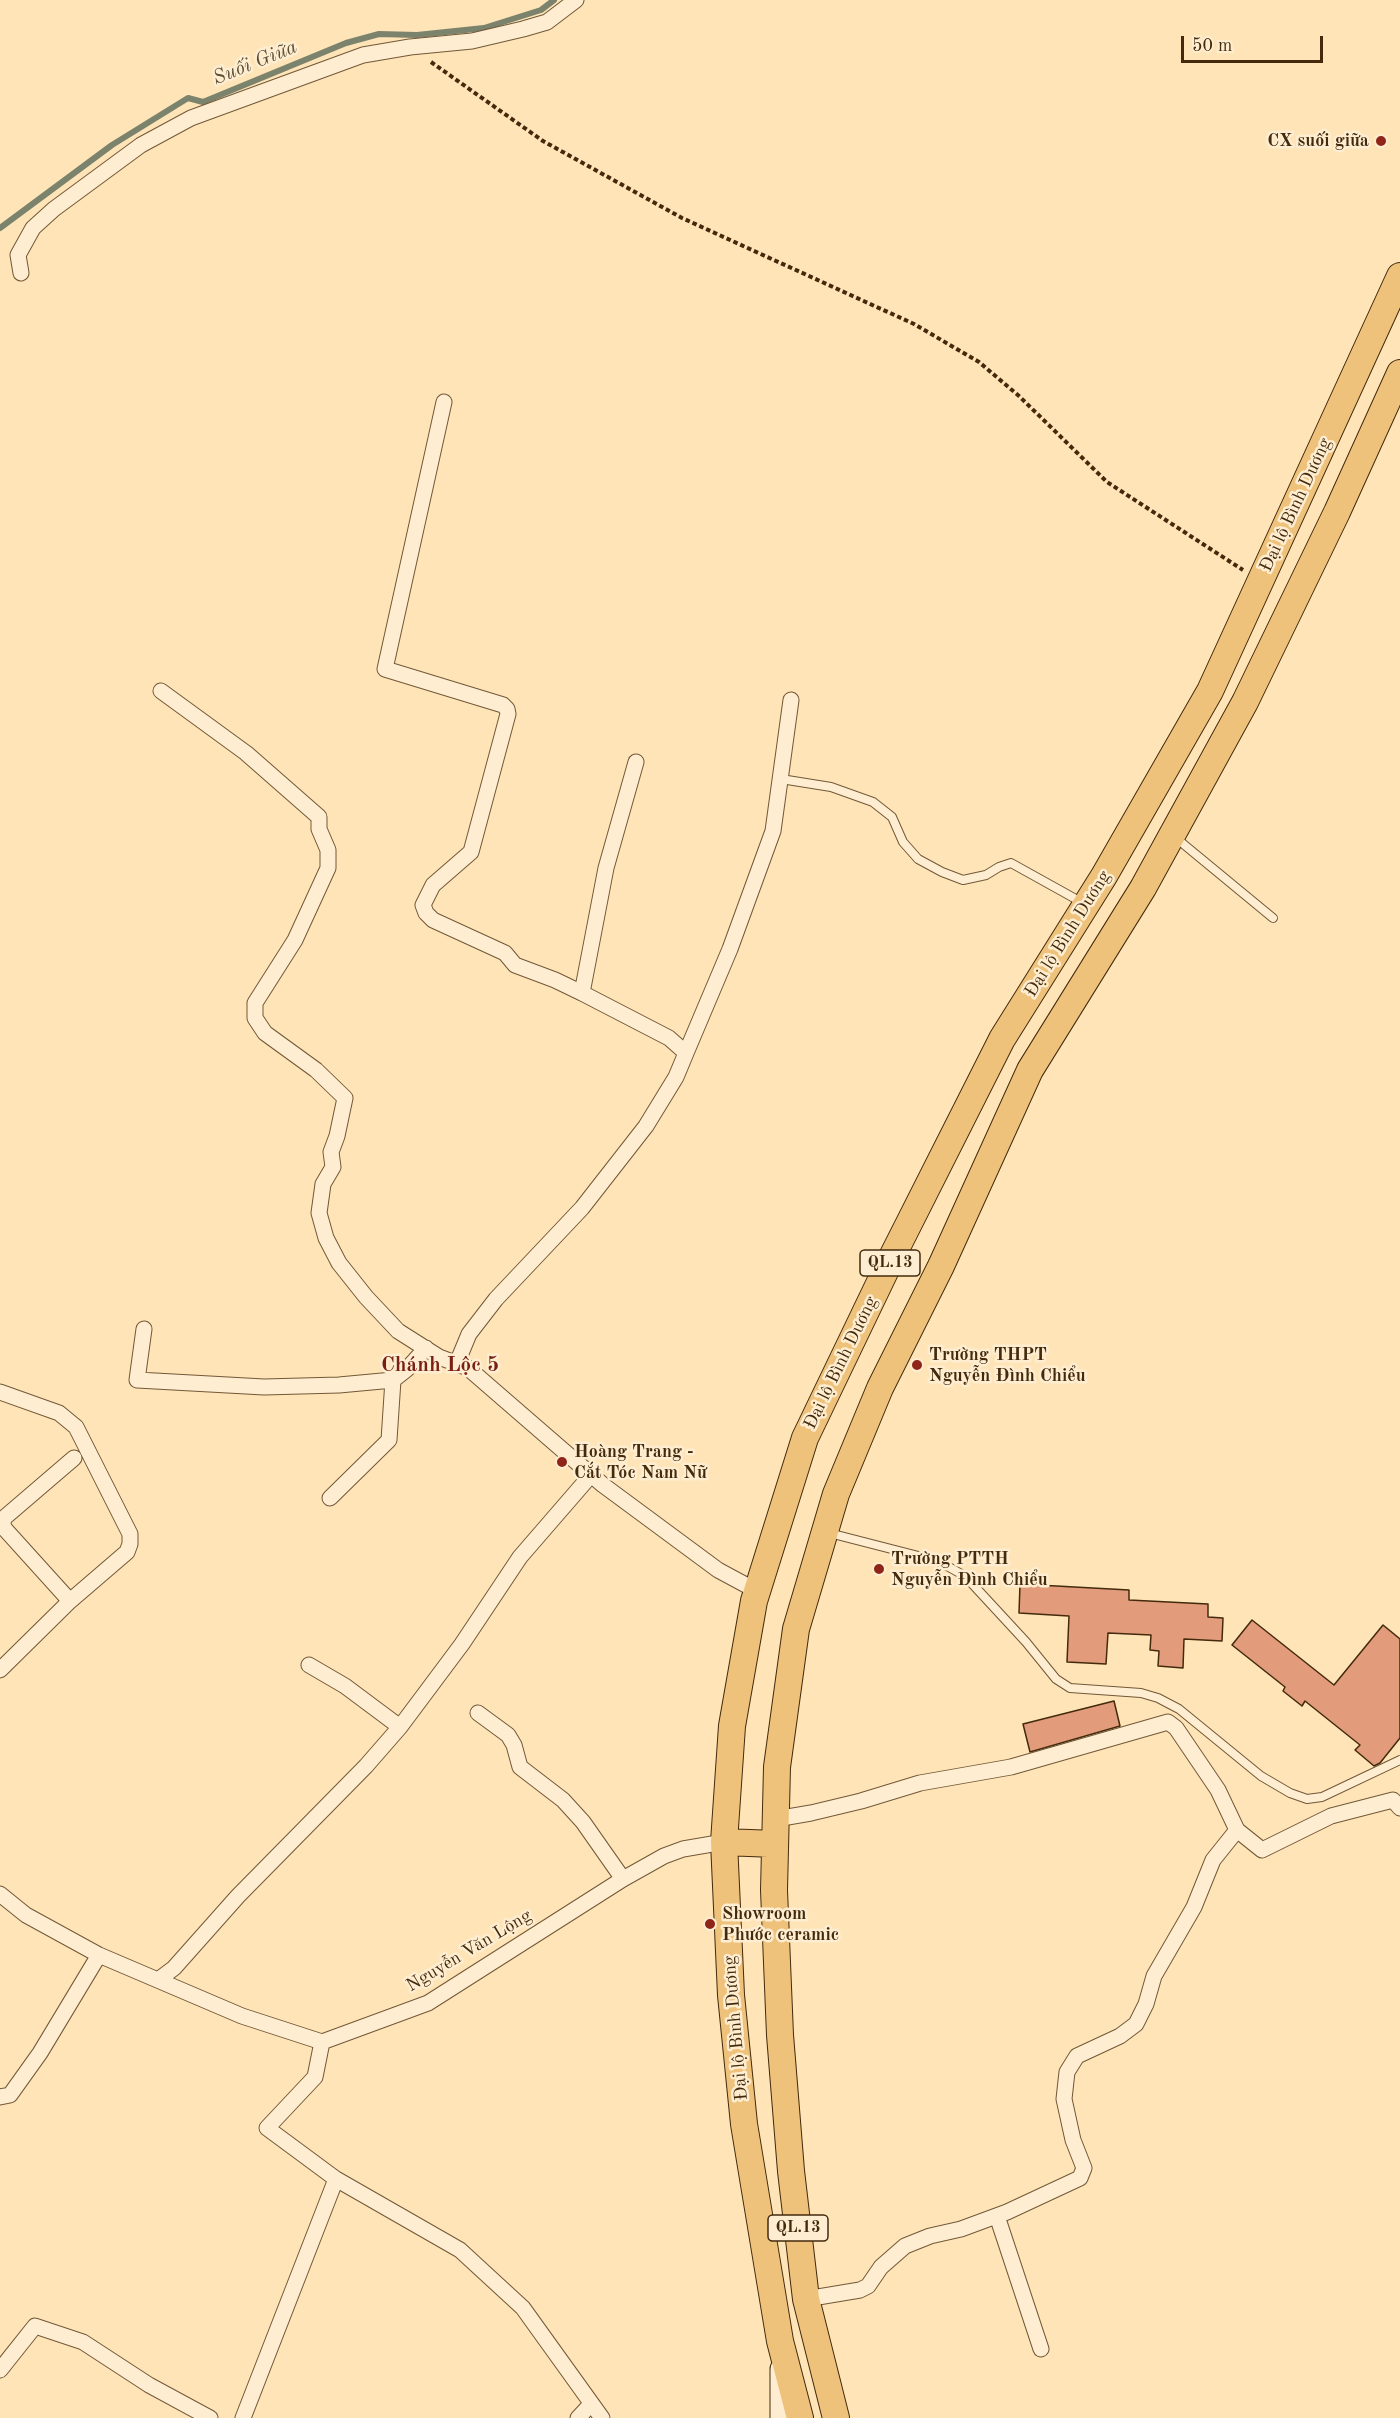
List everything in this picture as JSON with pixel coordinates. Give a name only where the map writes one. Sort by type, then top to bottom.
[{"type":"highway","name":"Đại lộ Bình Dương","points":[[800,2418],[780,2341],[744,2124],[731,1995],[724,1842],[732,1726],[757,1591],[810,1427],[892,1257],[1002,1039],[1086,905],[1210,691],[1400,276]]},
{"type":"highway","name":"QL.13","points":[[836,2418],[806,2299],[791,2171],[780,2036],[774,1890],[777,1767],[796,1629],[836,1494],[880,1388],[941,1266],[1030,1070],[1143,888],[1245,702],[1337,512],[1400,373]]},
{"type":"highway","points":[[724,1842],[775,1831]]},
{"type":"main road","points":[[780,2341],[781,2418]]},
{"type":"street","points":[[21,273],[18,255],[33,228],[54,209],[141,145],[191,118],[363,55],[410,47],[472,41],[547,22],[576,0]]},
{"type":"street","points":[[444,402],[385,669],[503,705],[508,714],[471,852],[433,885],[423,904],[426,913],[433,920],[505,953],[515,965],[555,980],[669,1038],[686,1053]]},
{"type":"street","points":[[161,691],[246,753],[319,818],[319,829],[328,850],[328,868],[295,940],[255,1003],[255,1018],[265,1033],[316,1070],[345,1098],[338,1136],[331,1152],[333,1167],[323,1184],[319,1213],[326,1238],[339,1263],[366,1298],[398,1331],[439,1357],[468,1368],[591,1474],[709,1564],[757,1591]]},
{"type":"street","points":[[457,1363],[469,1334],[496,1299],[582,1208],[646,1126],[676,1077],[730,949],[773,831],[791,700]]},
{"type":"street","points":[[582,993],[606,868],[636,762]]},
{"type":"street","points":[[144,1329],[137,1380],[264,1387],[339,1385],[393,1380],[407,1369],[426,1348]]},
{"type":"street","points":[[330,1498],[389,1440],[393,1380]]},
{"type":"street","points":[[0,1392],[59,1413],[76,1427],[130,1534],[127,1552],[70,1600],[0,1670]]},
{"type":"street","points":[[70,1600],[4,1528],[3,1523],[4,1518],[74,1458]]},
{"type":"street","points":[[158,1980],[174,1968],[238,1896],[366,1766],[400,1727],[455,1653],[520,1557],[591,1474]]},
{"type":"street","points":[[309,1665],[345,1686],[400,1727]]},
{"type":"street","points":[[478,1713],[508,1735],[517,1752],[520,1767],[563,1800],[583,1822],[623,1879]]},
{"type":"street","points":[[775,1831],[920,1783],[1011,1767],[1168,1722],[1176,1728],[1218,1790],[1237,1830],[1262,1850],[1331,1816],[1393,1800],[1400,1808]]},
{"type":"street","points":[[806,2299],[860,2290],[868,2286],[881,2267],[905,2246],[997,2216],[1080,2178],[1084,2168],[1073,2140],[1064,2100],[1066,2072],[1077,2056],[1120,2036],[1137,2024],[1146,2004],[1154,1976],[1194,1907],[1213,1860],[1237,1830]]},
{"type":"street","name":"Nguyễn Văn Lộng","points":[[322,2042],[428,2003],[623,1879],[664,1856],[724,1842]]},
{"type":"street","points":[[0,1894],[26,1915],[99,1955],[242,2016],[322,2042],[315,2077],[267,2128],[336,2179],[460,2250],[523,2308],[603,2418]]},
{"type":"street","points":[[0,2097],[10,2095],[40,2053],[99,1955]]},
{"type":"street","points":[[243,2418],[336,2179]]},
{"type":"street","points":[[997,2216],[1041,2349]]},
{"type":"street","points":[[0,2370],[35,2326],[83,2342],[149,2385],[210,2418]]},
{"type":"street","points":[[578,2418],[591,2403]]},
{"type":"lane","points":[[781,779],[831,787],[873,802],[892,817],[903,842],[918,859],[942,872],[963,880],[986,875],[1011,863],[1086,905]]},
{"type":"lane","points":[[1172,835],[1273,918]]},
{"type":"lane","points":[[825,1532],[938,1561],[965,1576],[1026,1642],[1056,1679],[1070,1688],[1141,1693],[1158,1698],[1179,1709],[1261,1776],[1290,1793],[1307,1799],[1322,1797],[1400,1760]]},
{"type":"path","points":[[410,47],[543,141],[682,218],[914,324],[979,362],[1019,396],[1107,482],[1174,528],[1262,581]]},
{"type":"building","points":[[1020,1584],[1129,1590],[1129,1600],[1208,1604],[1208,1617],[1223,1618],[1222,1641],[1184,1639],[1183,1668],[1158,1666],[1159,1651],[1150,1650],[1151,1635],[1108,1633],[1106,1664],[1067,1662],[1069,1616],[1019,1613]]},
{"type":"building","points":[[1252,1620],[1334,1685],[1383,1625],[1400,1639],[1400,1738],[1380,1763],[1374,1766],[1355,1750],[1360,1745],[1305,1701],[1302,1706],[1283,1691],[1285,1687],[1232,1645]]},
{"type":"building","points":[[1114,1701],[1120,1726],[1030,1752],[1023,1724]]},
{"type":"waterway","name":"Suối Giữa","points":[[0,228],[112,145],[188,98],[203,102],[346,43],[379,34],[417,35],[484,28],[541,10],[554,0]]},
{"type":"place","name":"CX suối giữa","points":[[1381,141]]},
{"type":"place","name":"Trường THPT Nguyễn Đình Chiểu","points":[[917,1365]]},
{"type":"place","name":"Hoàng Trang - Cắt Tóc Nam Nữ","points":[[562,1462]]},
{"type":"place","name":"Trường PTTH Nguyễn Đình Chiểu","points":[[879,1569]]},
{"type":"place","name":"Showroom Phước ceramic","points":[[710,1924]]},
{"type":"district","name":"Chánh Lộc 5","points":[[440,1365]]}]
